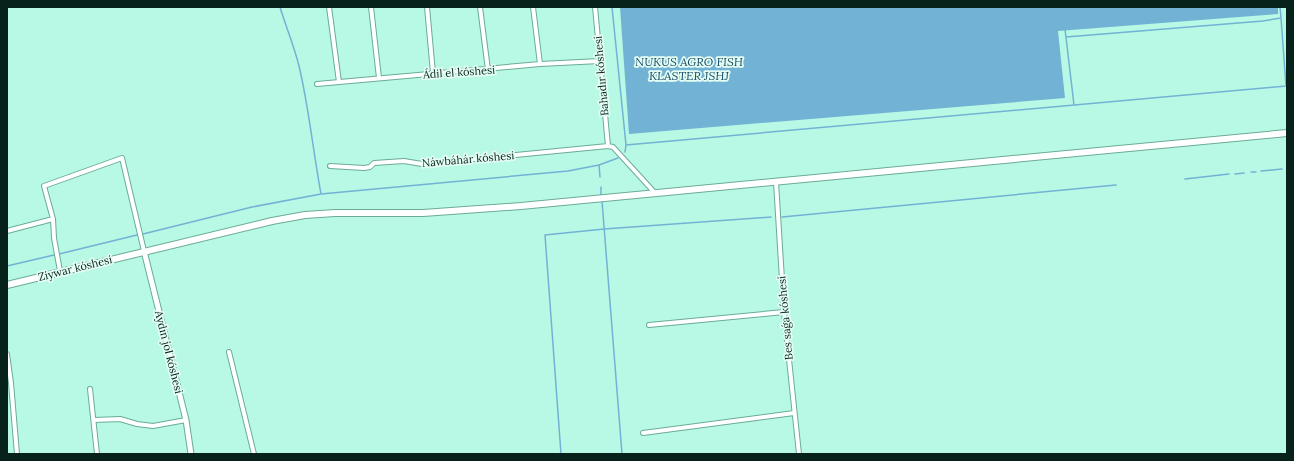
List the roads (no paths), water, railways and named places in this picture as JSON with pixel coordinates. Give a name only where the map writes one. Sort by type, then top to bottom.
[{"type":"main road","name":"Ziywar kóshesi","points":[[7,284],[264,223],[305,215],[423,213],[621,197],[1287,133]]},
{"type":"street","points":[[328,7],[339,82]]},
{"type":"street","points":[[371,7],[379,78]]},
{"type":"street","points":[[427,7],[433,73]]},
{"type":"street","points":[[480,7],[488,70]]},
{"type":"street","points":[[533,7],[540,64]]},
{"type":"street","name":"Bahadır kóshesi","points":[[595,7],[608,146]]},
{"type":"street","name":"Ádil el kóshesi","points":[[317,84],[433,73],[488,70],[540,64],[600,61]]},
{"type":"street","points":[[608,146],[613,147],[655,193]]},
{"type":"street","name":"Náwbáhár kóshesi","points":[[330,166],[364,168],[370,167],[374,163],[404,161],[422,164],[608,146]]},
{"type":"street","points":[[60,271],[54,238],[53,219],[44,186],[122,158],[144,251]]},
{"type":"street","name":"Bes saǵa kóshesi","points":[[776,182],[784,312],[799,454]]},
{"type":"street","points":[[7,231],[53,219]]},
{"type":"street","name":"Aydın jol kóshesi","points":[[144,251],[186,420],[191,454]]},
{"type":"street","points":[[649,325],[784,312]]},
{"type":"street","points":[[229,352],[254,454]]},
{"type":"street","points":[[7,354],[16,454]]},
{"type":"street","points":[[90,389],[97,454]]},
{"type":"street","points":[[643,432],[794,413]]},
{"type":"street","points":[[94,420],[120,419],[137,424],[153,426],[186,420]]},
{"type":"water","name":"NUKUS AGRO FISH KLASTER JSHJ","points":[[620,7],[1278,7],[1278,14],[1058,31],[1065,98],[629,134]]},
{"type":"waterway","points":[[280,7],[297,59],[308,114],[321,194]]},
{"type":"waterway","points":[[612,7],[626,145],[625,152]]},
{"type":"waterway","points":[[1066,37],[1263,21],[1281,18],[1280,7]]},
{"type":"waterway","points":[[626,145],[1286,86],[1281,18]]},
{"type":"waterway","points":[[1065,29],[1074,105]]},
{"type":"waterway","points":[[599,165],[618,158]]},
{"type":"waterway","points":[[143,234],[252,207],[321,194],[568,171],[599,165],[600,177]]},
{"type":"waterway","points":[[1261,171],[1282,169]]},
{"type":"waterway","points":[[1251,172],[1256,172]]},
{"type":"waterway","points":[[1235,174],[1244,173]]},
{"type":"waterway","points":[[1185,179],[1229,174]]},
{"type":"waterway","points":[[782,217],[1116,185]]},
{"type":"waterway","points":[[601,187],[601,197]]},
{"type":"waterway","points":[[602,201],[622,454]]},
{"type":"waterway","points":[[561,454],[545,235],[604,229],[771,217]]},
{"type":"waterway","points":[[59,254],[137,235]]},
{"type":"waterway","points":[[7,266],[54,255]]}]
